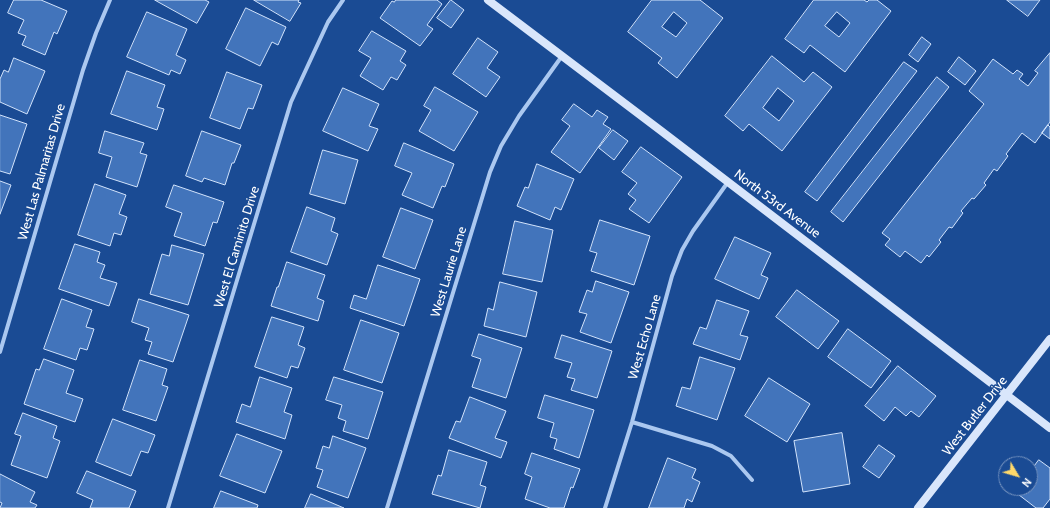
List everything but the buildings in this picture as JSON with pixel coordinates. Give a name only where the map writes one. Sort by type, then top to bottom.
[{"type":"street","name":"West Las Palmaritas Drive","points":[[0,352],[83,70],[110,0]]},
{"type":"street","name":"West El Caminito Drive","points":[[168,508],[291,102],[328,22],[343,0]]},
{"type":"street","name":"North 53rd Avenue","points":[[488,0],[1050,428]]},
{"type":"street","name":"West Laurie Lane","points":[[387,508],[490,172],[501,146],[519,116],[562,56]]},
{"type":"street","name":"West Echo Lane","points":[[605,508],[632,422],[672,276],[682,250],[693,231],[728,182]]},
{"type":"street","name":"West Butler Drive","points":[[918,508],[1050,339]]},
{"type":"street","points":[[632,422],[712,446],[731,456],[752,480]]}]
